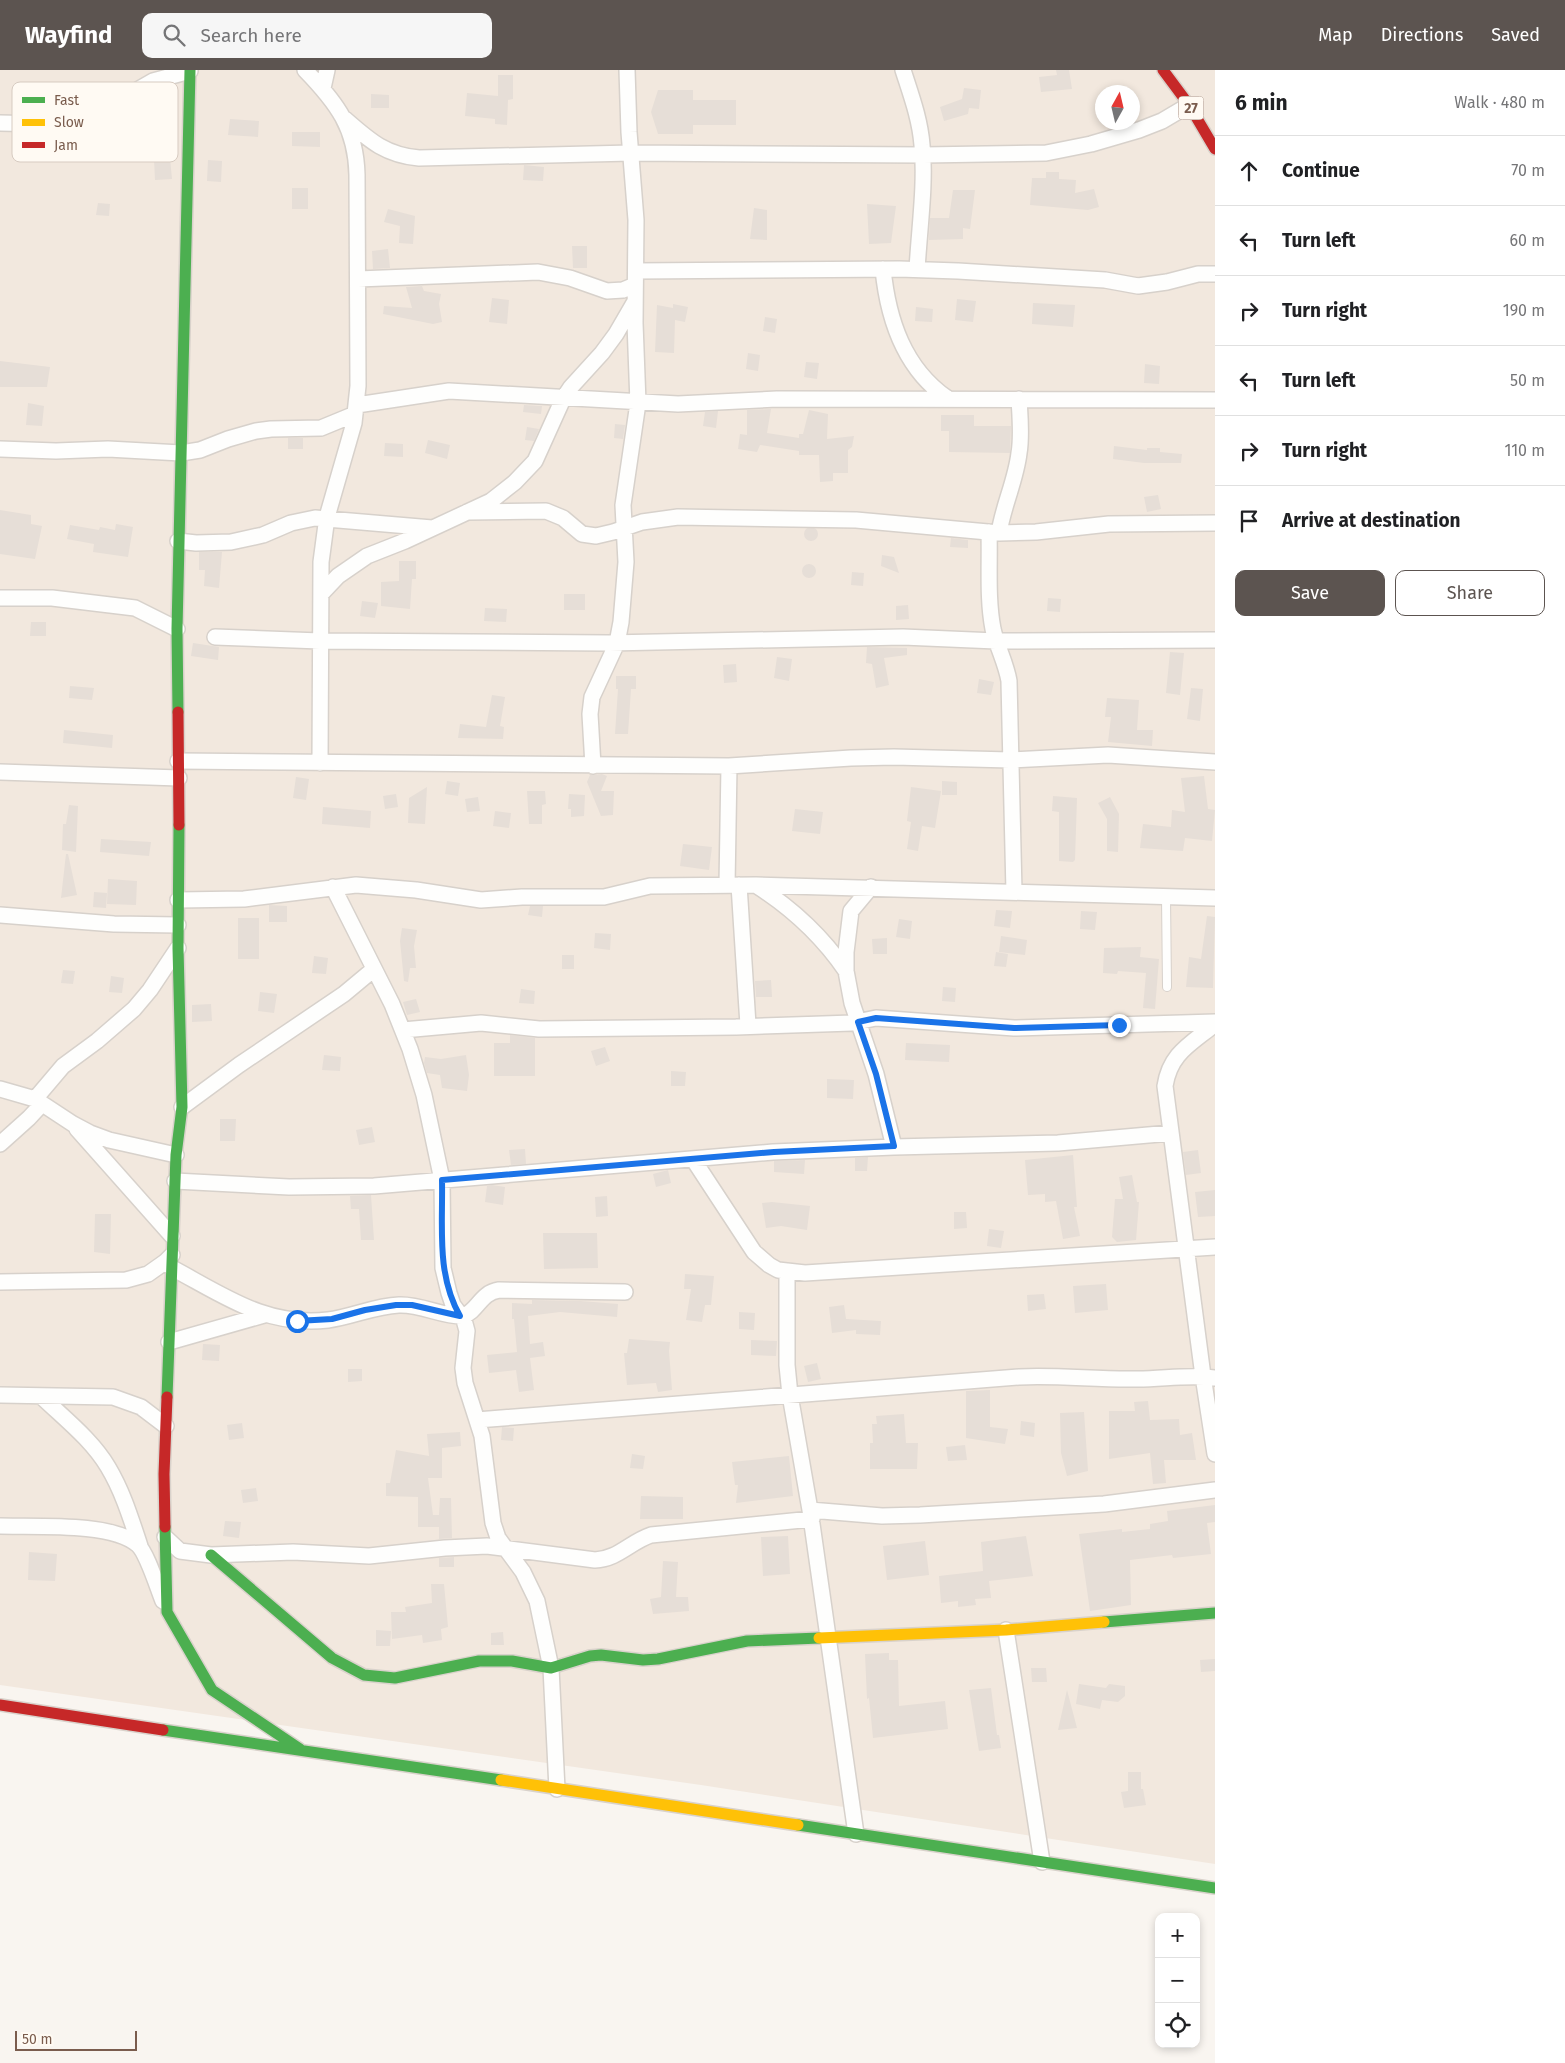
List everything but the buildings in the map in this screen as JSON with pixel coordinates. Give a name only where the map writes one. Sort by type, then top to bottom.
[{"type":"street","points":[[151,82],[193,70],[189,96],[178,541],[178,948],[182,1107],[176,1155],[166,1426],[164,1537],[167,1612]]},
{"type":"street","points":[[305,70],[323,88],[345,119],[373,143],[388,151],[406,157],[419,158],[631,153],[923,155],[1046,153],[1091,144],[1139,130],[1162,121],[1189,106]]},
{"type":"street","points":[[323,88],[327,70]]},
{"type":"street","points":[[593,766],[590,714],[592,697],[617,643],[625,592],[624,494],[637,422],[638,403],[635,302],[636,220],[627,70]]},
{"type":"street","points":[[903,70],[919,122],[923,155],[917,270]]},
{"type":"street","name":"27","points":[[1163,70],[1214,145]]},
{"type":"street","points":[[320,763],[320,562],[327,518],[349,443],[356,409],[357,161],[353,140],[345,119]]},
{"type":"street","points":[[358,279],[530,272],[570,278],[607,291],[622,290],[636,278],[883,270],[1017,274],[1105,280],[1138,286],[1198,274],[1215,274]]},
{"type":"street","points":[[883,270],[889,308],[906,354],[927,382],[947,398]]},
{"type":"street","points":[[321,594],[338,576],[367,556],[491,501],[526,472],[535,461],[565,396],[602,353],[635,302]]},
{"type":"street","points":[[0,449],[41,451],[108,449],[181,452],[200,450],[256,431],[321,428],[356,409],[449,391],[565,396],[638,403],[707,403],[777,399],[947,398],[1215,400]]},
{"type":"street","points":[[1014,892],[1009,681],[1004,661],[996,642],[990,613],[994,532],[1015,474],[1019,454],[1019,399]]},
{"type":"street","points":[[467,512],[546,511],[562,518],[575,529],[589,536],[613,532],[623,527],[660,518],[687,517],[856,520],[994,532],[1044,531],[1109,524],[1215,523]]},
{"type":"street","points":[[178,541],[196,543],[231,542],[263,534],[303,520],[327,518],[433,528]]},
{"type":"street","points":[[0,598],[52,598],[135,608],[177,630]]},
{"type":"street","points":[[215,637],[320,641],[617,643],[904,637],[996,642],[1215,640]]},
{"type":"street","points":[[178,762],[729,766],[894,757],[1010,760],[1108,755],[1215,762]]},
{"type":"street","points":[[729,766],[733,885],[748,1025]]},
{"type":"street","points":[[0,772],[179,778]]},
{"type":"street","points":[[178,900],[244,899],[356,885],[386,887],[470,899],[494,900],[522,897],[604,897],[650,886],[733,885],[871,887],[1215,898]]},
{"type":"street","points":[[756,885],[804,920],[829,947],[846,971]]},
{"type":"street","points":[[333,887],[403,1030],[424,1095],[442,1180],[443,1268],[449,1293],[460,1316],[464,1320],[467,1331],[463,1358],[465,1383],[482,1436],[493,1522],[504,1548],[523,1572],[537,1601],[551,1668],[557,1789]]},
{"type":"street","points":[[871,887],[851,911],[846,952],[846,971],[852,1003],[876,1074],[894,1146]]},
{"type":"street","points":[[0,915],[50,920],[178,925]]},
{"type":"street","points":[[0,1144],[29,1118],[63,1066],[97,1041],[134,1009],[160,977],[178,948]]},
{"type":"street","points":[[182,1107],[239,1065],[344,994],[374,969]]},
{"type":"street","points":[[403,1030],[481,1023],[539,1029],[736,1027],[748,1025],[858,1022],[876,1018],[1014,1028],[1215,1023]]},
{"type":"street","points":[[1215,1023],[1175,1057],[1170,1066],[1165,1086],[1187,1249],[1209,1377],[1215,1454]]},
{"type":"street","points":[[0,1089],[38,1102],[73,1124],[109,1140],[176,1155]]},
{"type":"street","points":[[73,1124],[172,1236]]},
{"type":"street","points":[[175,1181],[232,1186],[332,1187],[442,1180],[774,1152],[894,1146],[1058,1143],[1170,1133]]},
{"type":"street","points":[[693,1159],[754,1252],[769,1266],[787,1272],[805,1273],[1215,1247]]},
{"type":"street","points":[[0,1282],[126,1280],[148,1274],[165,1262],[172,1261],[264,1315],[286,1320],[314,1321],[340,1318],[380,1307],[412,1305],[460,1316],[470,1312],[487,1294],[499,1290],[625,1292]]},
{"type":"street","points":[[787,1272],[787,1365],[790,1395],[811,1515],[856,1834]]},
{"type":"street","points":[[169,1342],[264,1315]]},
{"type":"street","points":[[477,1420],[1042,1375],[1138,1379],[1209,1377]]},
{"type":"street","points":[[0,1395],[113,1397],[142,1407],[166,1426]]},
{"type":"street","points":[[42,1397],[87,1439],[108,1467],[123,1495],[140,1546],[167,1612],[212,1690],[300,1749]]},
{"type":"street","points":[[164,1537],[180,1551],[211,1555],[293,1552],[369,1556],[467,1546],[504,1548],[604,1560],[620,1554],[634,1542],[651,1536],[811,1515],[911,1516],[1104,1504],[1215,1490]]},
{"type":"street","points":[[0,1526],[75,1528],[100,1531],[126,1536],[140,1546]]},
{"type":"street","points":[[211,1555],[332,1658],[364,1675],[395,1678],[466,1663],[499,1660],[551,1668],[590,1656],[601,1655],[643,1660],[658,1659],[727,1644],[770,1639],[1006,1630],[1215,1613]]},
{"type":"street","points":[[1006,1630],[1042,1862]]},
{"type":"street","points":[[0,1705],[1215,1888]]},
{"type":"lane","points":[[1166,897],[1167,987]]},
{"type":"shaded area","points":[[0,70],[1215,70],[1215,1864],[701,1785],[0,1685]]},
{"type":"traffic: fast","points":[[178,712],[177,629],[190,70]]},
{"type":"traffic: fast","points":[[167,1397],[176,1155],[182,1107],[178,948],[179,825]]},
{"type":"traffic: fast","points":[[165,1527],[167,1612],[212,1690],[300,1749]]},
{"type":"traffic: fast","points":[[211,1555],[332,1658],[364,1675],[395,1678],[479,1661],[512,1661],[551,1668],[590,1656],[601,1655],[643,1660],[658,1659],[747,1641],[819,1638]]},
{"type":"traffic: fast","points":[[1104,1622],[1215,1613]]},
{"type":"traffic: fast","points":[[163,1730],[501,1780]]},
{"type":"traffic: fast","points":[[798,1825],[1215,1888]]},
{"type":"traffic: slow","points":[[819,1638],[1006,1630],[1104,1622]]},
{"type":"traffic: slow","points":[[501,1780],[798,1825]]},
{"type":"traffic: jam","points":[[1163,70],[1189,105],[1215,149]]},
{"type":"traffic: jam","points":[[178,712],[179,825]]},
{"type":"traffic: jam","points":[[165,1527],[164,1474],[167,1397]]},
{"type":"traffic: jam","points":[[0,1705],[163,1730]]},
{"type":"route","points":[[297,1321],[332,1319],[365,1310],[396,1305],[412,1305],[460,1316],[453,1305],[443,1268],[442,1180],[774,1152],[894,1146],[876,1074],[858,1022],[876,1018],[1014,1028],[1119,1025]]}]
